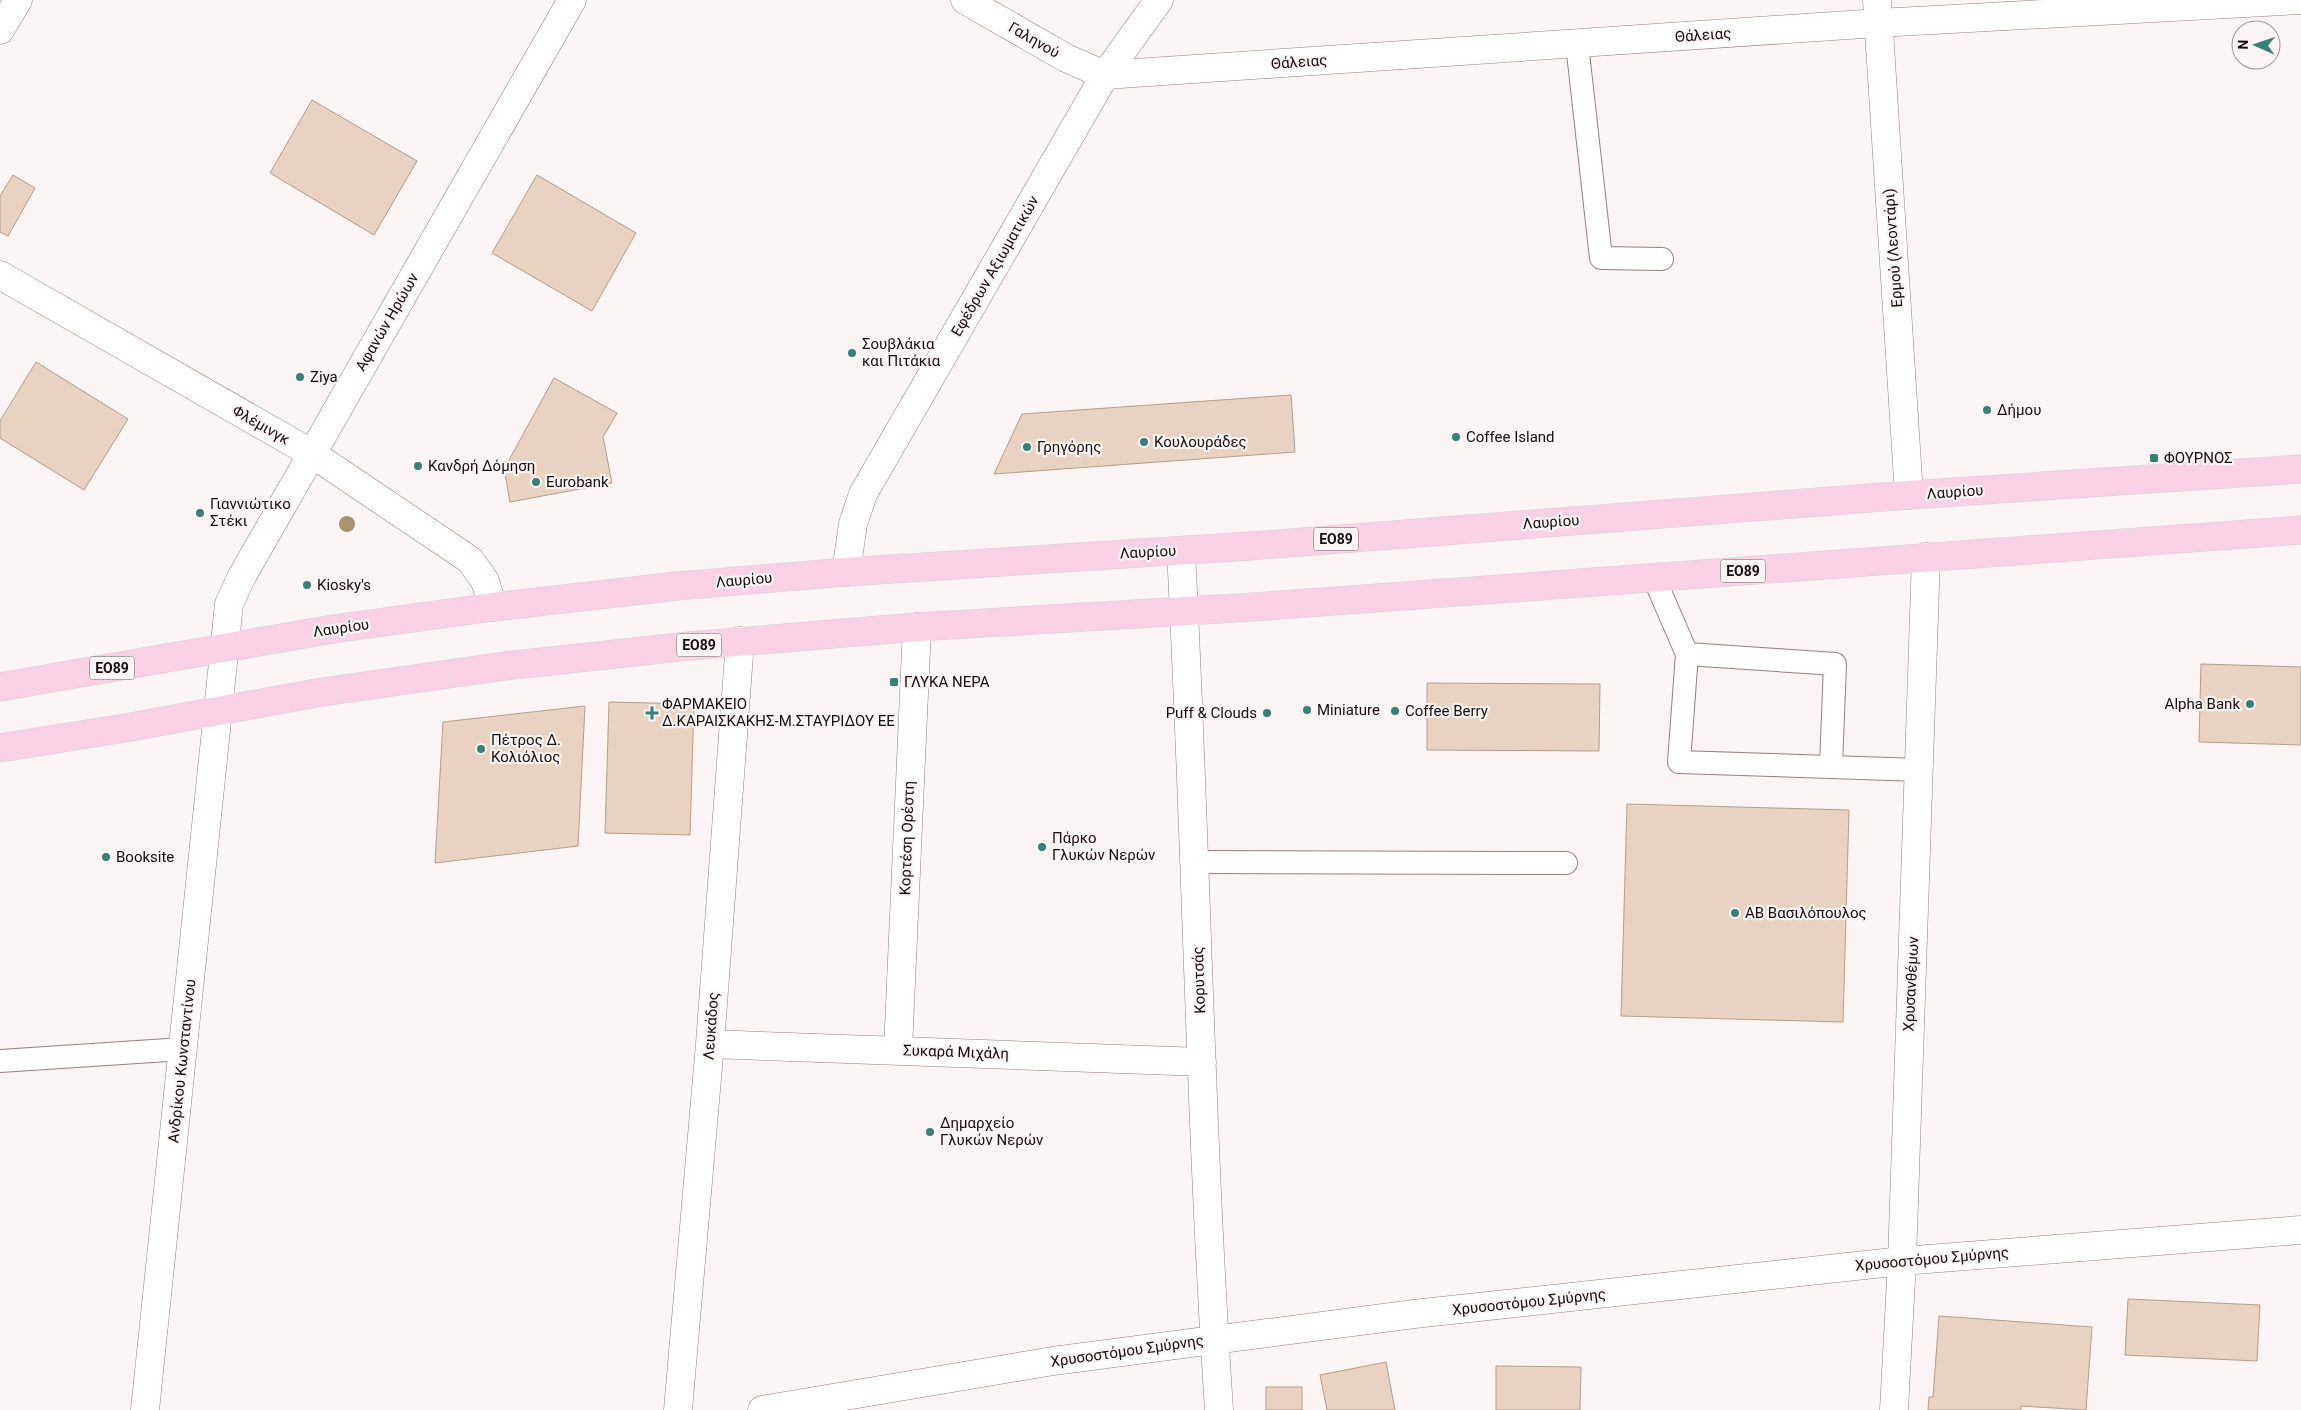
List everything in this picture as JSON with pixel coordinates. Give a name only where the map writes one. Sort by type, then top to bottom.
[{"type":"main road","name":"Λαυρίου","points":[[0,687],[324,631],[493,607],[677,586],[846,572],[1181,551],[1909,495],[2301,469]]},
{"type":"main road","name":"ΕΟ89","points":[[0,748],[131,728],[316,693],[505,666],[740,641],[917,627],[1184,612],[2301,530]]},
{"type":"street","points":[[0,30],[18,0]]},
{"type":"street","name":"Αφανών Ηρώων","points":[[218,711],[229,604],[242,576],[572,0]]},
{"type":"street","name":"Γαληνού","points":[[965,0],[1066,58],[1106,76]]},
{"type":"street","name":"Εφέδρων Αξιωματικών","points":[[846,572],[853,524],[863,494],[1106,76],[1160,0]]},
{"type":"street","name":"Θάλειας","points":[[1106,76],[1577,44],[1878,12],[2301,0]]},
{"type":"street","name":"Ερμού (Λεοντάρι)","points":[[1878,12],[1909,495]]},
{"type":"street","name":"Φλέμινγκ","points":[[0,275],[311,454],[470,560],[485,581],[493,607]]},
{"type":"street","name":"Κορυτσάς","points":[[1181,551],[1218,1410]]},
{"type":"street","name":"Χρυσανθέμων","points":[[1894,1410],[1902,1261],[1926,558]]},
{"type":"street","name":"Κορτέση Ορέστη","points":[[898,1049],[917,627]]},
{"type":"street","name":"Λευκάδος","points":[[678,1410],[710,1044],[740,641]]},
{"type":"street","name":"Ανδρίκου Κωνσταντίνου","points":[[145,1410],[218,711]]},
{"type":"street","name":"Συκαρά Μιχάλη","points":[[710,1044],[898,1049],[1202,1062]]},
{"type":"street","name":"Χρυσοστόμου Σμύρνης","points":[[762,1410],[1053,1362],[1214,1339],[1414,1314],[1902,1261],[2301,1230]]},
{"type":"lane","points":[[1577,44],[1601,258],[1662,259]]},
{"type":"lane","points":[[1654,578],[1687,654],[1679,762],[1919,770]]},
{"type":"lane","points":[[1687,654],[1835,664],[1831,766]]},
{"type":"lane","points":[[1195,862],[1566,863]]},
{"type":"lane","points":[[0,1061],[184,1049]]},
{"type":"building","points":[[312,100],[417,161],[374,235],[270,173]]},
{"type":"building","points":[[13,175],[35,188],[8,236],[0,232],[0,196]]},
{"type":"building","points":[[537,175],[636,233],[592,311],[492,253]]},
{"type":"building","points":[[36,362],[128,419],[84,490],[0,438],[0,421]]},
{"type":"building","points":[[554,378],[617,413],[603,437],[612,483],[510,502],[504,469]]},
{"type":"building","points":[[1291,395],[1295,452],[994,474],[1022,414]]},
{"type":"building","name":"Alpha Bank","points":[[2201,664],[2301,667],[2301,745],[2199,742]]},
{"type":"building","points":[[1427,683],[1600,684],[1599,751],[1427,750]]},
{"type":"building","points":[[609,702],[694,704],[690,835],[605,833]]},
{"type":"building","points":[[585,706],[578,846],[435,863],[443,722]]},
{"type":"building","name":"ΑΒ Βασιλόπουλος","points":[[1627,804],[1849,810],[1843,1022],[1621,1016]]},
{"type":"building","points":[[2128,1299],[2260,1305],[2257,1361],[2125,1355]]},
{"type":"building","points":[[1939,1316],[2092,1327],[2086,1410],[2021,1406],[2021,1410],[1928,1410],[1929,1397],[1933,1397]]},
{"type":"building","points":[[1386,1362],[1395,1410],[1327,1410],[1320,1375]]},
{"type":"building","points":[[1496,1366],[1581,1367],[1580,1410],[1496,1410]]},
{"type":"building","points":[[1266,1387],[1302,1387],[1302,1410],[1266,1410]]},
{"type":"place","name":"Σουβλάκια και Πιτάκια","points":[[852,353]]},
{"type":"place","name":"Ziya","points":[[300,377]]},
{"type":"place","name":"Δήμου","points":[[1987,410]]},
{"type":"place","name":"Coffee Island","points":[[1456,437]]},
{"type":"place","name":"Κουλουράδες","points":[[1144,442]]},
{"type":"place","name":"Γρηγόρης","points":[[1027,447]]},
{"type":"place","name":"ΦΟΥΡΝΟΣ","points":[[2154,458]]},
{"type":"place","name":"Κανδρή Δόμηση","points":[[418,466]]},
{"type":"place","name":"Eurobank","points":[[536,482]]},
{"type":"place","name":"Γιαννιώτικο Στέκι","points":[[200,513]]},
{"type":"place","name":"Kiosky's","points":[[307,585]]},
{"type":"place","name":"ΓΛΥΚΑ ΝΕΡΑ","points":[[894,682]]},
{"type":"place","name":"Alpha Bank","points":[[2250,704]]},
{"type":"place","name":"Miniature","points":[[1307,710]]},
{"type":"place","name":"Coffee Berry","points":[[1395,711]]},
{"type":"place","name":"ΦΑΡΜΑΚΕΙΟ Δ.ΚΑΡΑΙΣΚΑΚΗΣ-Μ.ΣΤΑΥΡΙΔΟΥ ΕΕ","points":[[652,713]]},
{"type":"place","name":"Puff & Clouds","points":[[1267,713]]},
{"type":"place","name":"Πέτρος Δ. Κολιόλιος","points":[[481,749]]},
{"type":"place","name":"Πάρκο Γλυκών Νερών","points":[[1042,847]]},
{"type":"place","name":"Booksite","points":[[106,857]]},
{"type":"place","name":"ΑΒ Βασιλόπουλος","points":[[1735,913]]},
{"type":"place","name":"Δημαρχείο Γλυκών Νερών","points":[[930,1132]]}]
